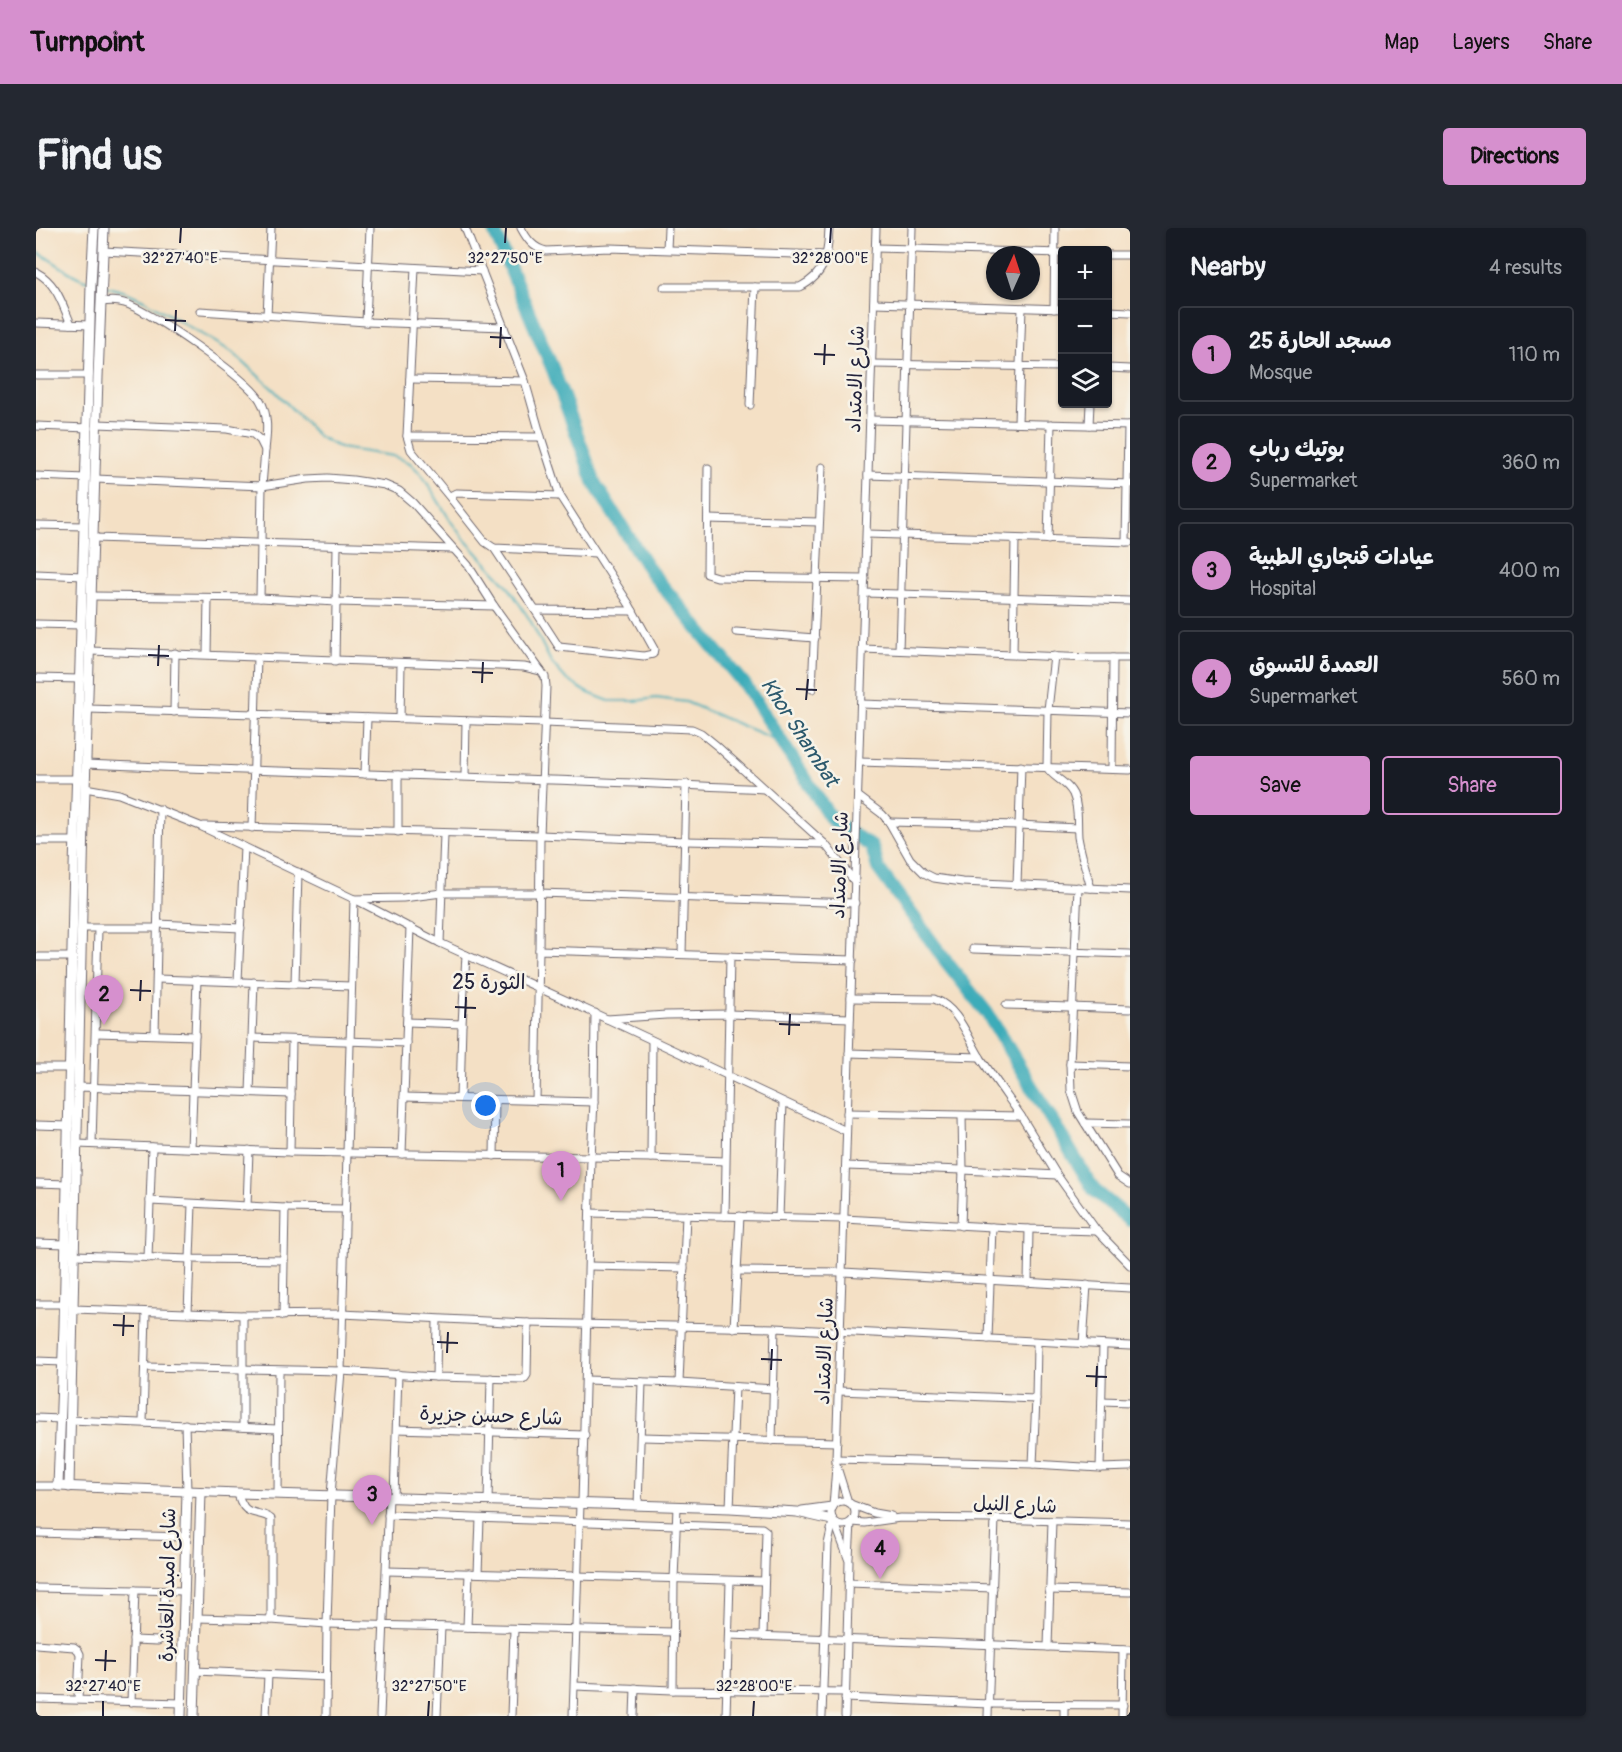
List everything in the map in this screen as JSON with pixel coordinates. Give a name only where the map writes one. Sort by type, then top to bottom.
[{"type":"main road","points":[[69,1487],[63,1362],[64,1304],[84,526],[90,478],[101,302],[94,228]]},
{"type":"main road","points":[[92,426],[89,375],[91,286],[103,251],[104,228]]},
{"type":"main road","points":[[90,478],[94,538],[85,789],[74,1309],[66,1419],[58,1486],[730,1508],[797,1512],[833,1521]]},
{"type":"main road","name":"شارع امبدة العاشرة","points":[[182,1716],[187,1491]]},
{"type":"main road","name":"شارع امبدة العاشرة","points":[[194,1716],[201,1491]]},
{"type":"main road","points":[[797,1512],[832,1506]]},
{"type":"main road","points":[[187,1515],[200,1515]]},
{"type":"street","points":[[267,315],[271,228]]},
{"type":"street","points":[[366,322],[370,228]]},
{"type":"street","points":[[415,268],[407,436],[411,450],[485,542],[494,549],[559,646],[650,656],[654,654],[654,649],[633,611],[560,496],[525,381],[465,228]]},
{"type":"street","points":[[521,228],[530,242],[538,249],[546,251],[609,248],[827,255]]},
{"type":"street","points":[[667,249],[668,228]]},
{"type":"street","points":[[663,287],[800,287],[811,281],[820,270],[827,255],[829,228]]},
{"type":"street","name":"شارع الامتداد","points":[[850,1504],[836,1462],[876,228]]},
{"type":"street","points":[[899,650],[912,228]]},
{"type":"street","points":[[1055,228],[1058,247]]},
{"type":"street","points":[[876,248],[1058,253]]},
{"type":"street","points":[[103,251],[482,271]]},
{"type":"street","points":[[1112,255],[1130,255]]},
{"type":"street","points":[[1054,309],[1058,264]]},
{"type":"street","points":[[36,272],[51,283],[57,291],[71,324]]},
{"type":"street","points":[[750,405],[755,287]]},
{"type":"street","points":[[101,302],[115,301],[138,309],[203,351],[244,382],[260,400],[267,435],[262,486],[260,598]]},
{"type":"street","points":[[874,303],[1058,309]]},
{"type":"street","points":[[1018,422],[1022,308]]},
{"type":"street","points":[[200,311],[366,322],[504,327]]},
{"type":"street","points":[[1112,311],[1130,312]]},
{"type":"street","points":[[36,323],[90,325]]},
{"type":"street","points":[[872,364],[1058,367]]},
{"type":"street","points":[[1112,368],[1130,369]]},
{"type":"street","points":[[36,375],[89,375]]},
{"type":"street","points":[[410,379],[525,381]]},
{"type":"street","points":[[1089,425],[1090,408]]},
{"type":"street","points":[[867,534],[1128,542],[1129,426],[870,420]]},
{"type":"street","points":[[1048,540],[1051,424]]},
{"type":"street","points":[[36,426],[243,431],[253,434],[260,440],[265,450]]},
{"type":"street","points":[[407,436],[541,436]]},
{"type":"street","points":[[812,689],[822,467]]},
{"type":"street","points":[[708,468],[707,574],[712,576],[865,579]]},
{"type":"street","points":[[868,475],[1129,484]]},
{"type":"street","points":[[36,476],[262,486],[308,478],[328,478],[385,485],[405,496],[468,565],[494,606],[545,677],[538,893],[536,1101]]},
{"type":"street","points":[[452,500],[452,495],[456,493],[560,496]]},
{"type":"street","points":[[708,519],[819,522]]},
{"type":"street","points":[[36,525],[84,526]]},
{"type":"street","points":[[94,538],[453,549]]},
{"type":"street","points":[[1013,654],[1015,539]]},
{"type":"street","points":[[335,661],[337,546]]},
{"type":"street","points":[[494,549],[596,553]]},
{"type":"street","points":[[36,574],[83,576]]},
{"type":"street","points":[[865,593],[1130,601]]},
{"type":"street","points":[[92,596],[260,598],[494,606]]},
{"type":"street","points":[[207,654],[208,599]]},
{"type":"street","points":[[535,609],[633,611]]},
{"type":"street","points":[[36,624],[81,626]]},
{"type":"street","points":[[736,632],[815,638]]},
{"type":"street","points":[[863,649],[1130,658]]},
{"type":"street","points":[[90,651],[507,666],[541,671]]},
{"type":"street","points":[[174,712],[175,653]]},
{"type":"street","points":[[1054,656],[1048,710],[1047,767],[1073,794],[1081,851],[1091,888]]},
{"type":"street","points":[[252,828],[257,657]]},
{"type":"street","points":[[1112,769],[1113,658]]},
{"type":"street","points":[[400,719],[401,663]]},
{"type":"street","points":[[36,678],[80,679]]},
{"type":"street","points":[[861,704],[1130,713]]},
{"type":"street","points":[[88,709],[692,729],[717,746],[825,844],[855,880]]},
{"type":"street","points":[[365,774],[367,718]]},
{"type":"street","points":[[465,776],[466,721]]},
{"type":"street","points":[[859,762],[1130,770]]},
{"type":"street","points":[[86,764],[686,784],[764,789]]},
{"type":"street","points":[[1017,885],[1021,766]]},
{"type":"street","points":[[398,775],[398,832]]},
{"type":"street","points":[[36,779],[77,779]]},
{"type":"street","points":[[682,954],[686,784]]},
{"type":"street","points":[[85,789],[119,794],[200,826],[465,955],[607,1018],[846,1131]]},
{"type":"street","points":[[858,796],[882,814],[910,859],[924,873],[934,878],[962,882],[1130,890]]},
{"type":"street","points":[[155,1034],[160,809]]},
{"type":"street","points":[[889,822],[1077,828]]},
{"type":"street","points":[[200,826],[540,835],[685,842],[825,844]]},
{"type":"street","points":[[440,943],[444,834]]},
{"type":"street","points":[[36,841],[75,841]]},
{"type":"street","points":[[238,981],[244,847]]},
{"type":"street","points":[[295,984],[298,872]]},
{"type":"street","points":[[1077,887],[1071,1090],[1085,1123],[1118,1176],[1130,1184]]},
{"type":"street","points":[[354,899],[403,898],[442,893],[538,893],[855,903]]},
{"type":"street","points":[[326,1716],[332,1496],[341,1371],[354,899]]},
{"type":"street","points":[[82,928],[158,926],[241,928]]},
{"type":"street","points":[[402,1154],[410,927]]},
{"type":"street","points":[[92,1144],[98,929]]},
{"type":"street","points":[[539,950],[853,960]]},
{"type":"street","points":[[973,950],[1130,954]]},
{"type":"street","points":[[460,1098],[465,955]]},
{"type":"street","points":[[724,1216],[730,956]]},
{"type":"street","points":[[36,957],[72,957]]},
{"type":"street","points":[[157,979],[351,986]]},
{"type":"street","points":[[191,1148],[197,980]]},
{"type":"street","points":[[249,1093],[254,982]]},
{"type":"street","points":[[851,998],[934,999],[940,1001],[956,1015],[980,1057],[1021,1116],[1057,1175],[1097,1231],[1130,1265]]},
{"type":"street","points":[[1006,1005],[1130,1009]]},
{"type":"street","points":[[573,1716],[585,1435],[594,1102],[594,1013]]},
{"type":"street","points":[[607,1018],[729,1014],[850,1018]]},
{"type":"street","points":[[407,1022],[462,1024]]},
{"type":"street","points":[[96,1033],[195,1036]]},
{"type":"street","points":[[252,1038],[406,1043]]},
{"type":"street","points":[[290,1152],[292,1040]]},
{"type":"street","points":[[651,1158],[652,1041]]},
{"type":"street","points":[[849,1053],[980,1057]]},
{"type":"street","points":[[1071,1064],[1130,1066]]},
{"type":"street","points":[[36,1068],[69,1068]]},
{"type":"street","points":[[78,1087],[291,1094]]},
{"type":"street","points":[[404,1097],[594,1102]]},
{"type":"street","points":[[494,1156],[495,1100]]},
{"type":"street","points":[[779,1217],[783,1103]]},
{"type":"street","points":[[847,1113],[1021,1116]]},
{"type":"street","points":[[961,1226],[962,1116]]},
{"type":"street","points":[[1085,1123],[1130,1124]]},
{"type":"street","points":[[36,1125],[69,1126]]},
{"type":"street","points":[[77,1144],[346,1154],[725,1161]]},
{"type":"street","points":[[148,1258],[152,1147]]},
{"type":"street","points":[[247,1206],[249,1150]]},
{"type":"street","points":[[846,1166],[1057,1175]]},
{"type":"street","points":[[36,1183],[68,1184]]},
{"type":"street","points":[[150,1201],[345,1209]]},
{"type":"street","points":[[188,1313],[192,1204]]},
{"type":"street","points":[[283,1316],[285,1208]]},
{"type":"street","points":[[590,1213],[844,1219],[1097,1231]]},
{"type":"street","points":[[679,1383],[686,1215]]},
{"type":"street","points":[[734,1328],[740,1216]]},
{"type":"street","points":[[988,1339],[992,1227]]},
{"type":"street","points":[[1028,1283],[1029,1229]]},
{"type":"street","points":[[36,1243],[66,1244]]},
{"type":"street","points":[[75,1255],[284,1260]]},
{"type":"street","points":[[589,1266],[684,1268]]},
{"type":"street","points":[[737,1271],[843,1272],[1130,1288]]},
{"type":"street","points":[[1083,1344],[1087,1285]]},
{"type":"street","points":[[36,1304],[64,1304]]},
{"type":"street","points":[[74,1309],[283,1316],[342,1314],[528,1323],[775,1328],[1130,1346]]},
{"type":"street","points":[[143,1422],[146,1312]]},
{"type":"street","points":[[243,1315],[243,1427]]},
{"type":"street","points":[[436,1377],[438,1320]]},
{"type":"street","points":[[145,1367],[525,1378],[528,1323]]},
{"type":"street","points":[[772,1442],[775,1328]]},
{"type":"street","points":[[1033,1464],[1037,1343]]},
{"type":"street","points":[[1100,1468],[1103,1345]]},
{"type":"street","points":[[36,1361],[63,1362]]},
{"type":"street","points":[[278,1494],[279,1371]]},
{"type":"street","points":[[380,1716],[388,1515],[397,1429],[398,1374]]},
{"type":"street","points":[[488,1501],[491,1378]]},
{"type":"street","points":[[586,1380],[774,1389]]},
{"type":"street","points":[[638,1506],[642,1382]]},
{"type":"street","points":[[730,1508],[735,1387]]},
{"type":"street","points":[[839,1391],[1036,1399]]},
{"type":"street","points":[[1102,1401],[1130,1402]]},
{"type":"street","points":[[36,1418],[278,1429]]},
{"type":"street","points":[[185,1424],[187,1491]]},
{"type":"street","name":"شارع حسن جزيرة","points":[[397,1429],[585,1435]]},
{"type":"street","points":[[641,1437],[837,1442]]},
{"type":"street","points":[[849,1561],[831,1511],[836,1462],[1130,1467]]},
{"type":"street","points":[[36,1486],[58,1486]]},
{"type":"street","points":[[238,1493],[247,1510],[269,1516],[271,1519],[271,1620]]},
{"type":"street","points":[[832,1506],[842,1501],[850,1504],[855,1516],[852,1522],[849,1561],[845,1716]]},
{"type":"street","name":"شارع النيل","points":[[850,1504],[874,1513],[900,1518]]},
{"type":"street","points":[[673,1690],[677,1507]]},
{"type":"street","points":[[388,1515],[764,1529],[766,1531],[763,1636]]},
{"type":"street","name":"شارع النيل","points":[[852,1522],[900,1518],[1130,1523]]},
{"type":"street","points":[[478,1574],[480,1519]]},
{"type":"street","points":[[988,1716],[995,1519]]},
{"type":"street","points":[[833,1521],[841,1526],[852,1522]]},
{"type":"street","points":[[822,1716],[828,1544],[833,1521]]},
{"type":"street","points":[[1048,1647],[1052,1521]]},
{"type":"street","points":[[36,1533],[186,1537]]},
{"type":"street","points":[[387,1571],[764,1581]]},
{"type":"street","points":[[467,1627],[469,1573]]},
{"type":"street","points":[[726,1716],[730,1581]]},
{"type":"street","points":[[848,1583],[993,1587]]},
{"type":"street","points":[[36,1588],[185,1591]]},
{"type":"street","points":[[131,1702],[135,1590]]},
{"type":"street","points":[[1049,1590],[1130,1592]]},
{"type":"street","points":[[133,1640],[158,1641],[163,1638],[165,1591]]},
{"type":"street","points":[[196,1618],[327,1624],[673,1632]]},
{"type":"street","points":[[437,1716],[441,1627]]},
{"type":"street","points":[[511,1716],[514,1629]]},
{"type":"street","points":[[729,1635],[1127,1650],[1122,1716]]},
{"type":"street","points":[[36,1644],[74,1647],[78,1650],[80,1654],[78,1699]]},
{"type":"street","points":[[195,1671],[326,1677]]},
{"type":"street","points":[[266,1716],[268,1674]]},
{"type":"street","points":[[575,1686],[822,1692],[989,1704],[1123,1705]]},
{"type":"street","points":[[634,1716],[635,1688]]},
{"type":"street","points":[[36,1698],[182,1703]]},
{"type":"street","points":[[1064,1704],[1064,1716]]},
{"type":"waterway","name":"Khor Shambat","points":[[493,228],[554,372],[595,484],[650,571],[745,685],[832,820],[872,847],[878,868],[987,1013],[1094,1190],[1130,1220]]},
{"type":"waterway","points":[[36,252],[88,281]]},
{"type":"waterway","points":[[105,286],[144,300],[232,352],[275,391],[318,436],[340,448],[393,456],[410,463],[422,475],[452,523],[467,542],[507,585],[530,620],[551,662],[566,679],[586,692],[609,701],[656,698],[686,702],[783,743]]},
{"type":"place","name":"بوتيك رباب","points":[[104,1025]]},
{"type":"place","name":"مسجد الحارة 25","points":[[561,1201]]},
{"type":"place","name":"عيادات قنجاري الطبية","points":[[372,1525]]},
{"type":"place","name":"العمدة للتسوق","points":[[880,1579]]},
{"type":"district","name":"الثورة 25","points":[[489,982]]}]
